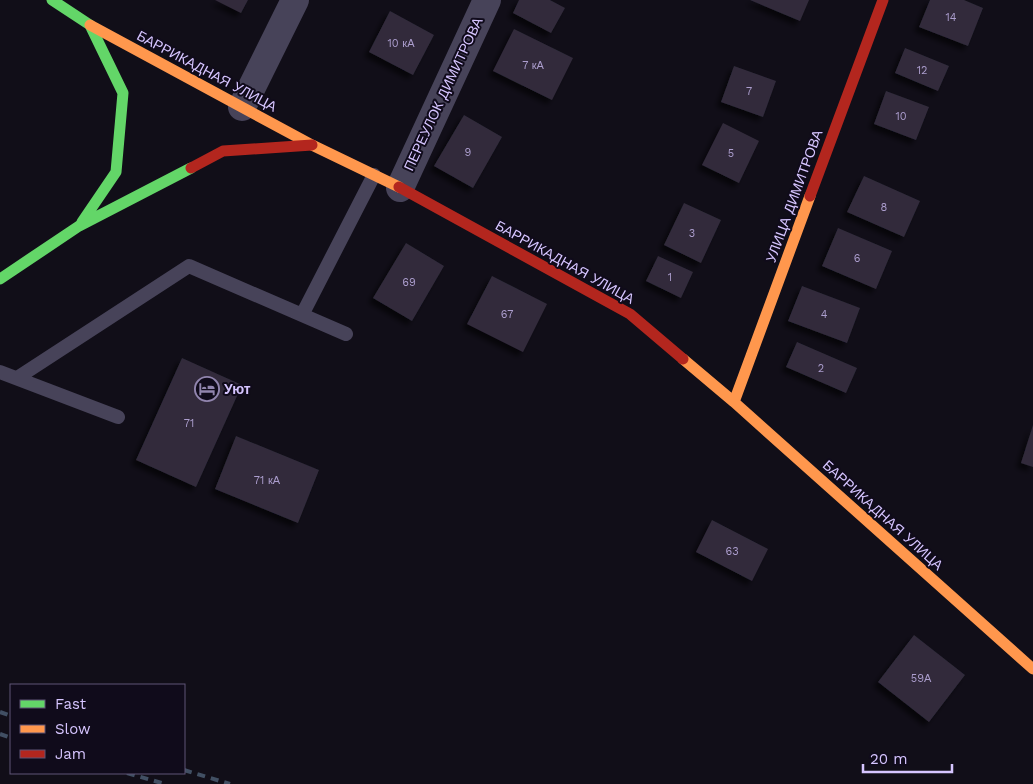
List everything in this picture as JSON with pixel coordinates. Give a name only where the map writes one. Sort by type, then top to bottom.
[{"type":"main road","name":"БАРРИКАДНАЯ УЛИЦА","points":[[52,0],[90,25],[312,145],[400,188],[630,314],[734,402],[1033,669]]},
{"type":"main road","name":"УЛИЦА ДИМИТРОВА","points":[[734,402],[883,0]]},
{"type":"main road","points":[[79,226],[116,172],[123,93],[90,25]]},
{"type":"main road","points":[[0,279],[79,226],[223,152],[312,145]]},
{"type":"street","points":[[242,107],[295,0]]},
{"type":"street","name":"ПЕРЕУЛОК ДИМИТРОВА","points":[[400,188],[487,0]]},
{"type":"lane","points":[[302,315],[374,175]]},
{"type":"lane","points":[[17,378],[189,266],[346,334]]},
{"type":"lane","points":[[0,372],[118,417]]},
{"type":"building","points":[[215,0],[248,0],[241,13]]},
{"type":"building","points":[[519,0],[550,0],[565,8],[551,33],[513,13]]},
{"type":"building","points":[[750,0],[809,0],[800,21]]},
{"type":"building","points":[[930,0],[964,0],[983,8],[968,46],[919,27]]},
{"type":"building","points":[[390,11],[434,35],[413,75],[369,52]]},
{"type":"building","points":[[514,29],[573,58],[552,100],[493,71]]},
{"type":"building","points":[[905,48],[949,66],[938,91],[895,73]]},
{"type":"building","points":[[734,66],[776,81],[763,117],[721,102]]},
{"type":"building","points":[[886,91],[929,107],[916,140],[874,124]]},
{"type":"building","points":[[464,115],[502,137],[473,188],[434,166]]},
{"type":"building","points":[[723,123],[759,141],[739,183],[702,165]]},
{"type":"building","points":[[864,176],[920,201],[904,237],[847,212]]},
{"type":"building","points":[[684,203],[721,220],[701,263],[664,245]]},
{"type":"building","points":[[838,228],[892,251],[876,289],[822,266]]},
{"type":"building","points":[[406,243],[444,266],[412,321],[373,298]]},
{"type":"building","points":[[658,256],[693,272],[681,298],[646,281]]},
{"type":"building","points":[[492,276],[547,304],[523,352],[467,324]]},
{"type":"building","points":[[802,286],[860,308],[847,343],[788,321]]},
{"type":"building","points":[[797,342],[857,368],[846,393],[786,367]]},
{"type":"building","points":[[182,358],[242,385],[196,487],[136,460]]},
{"type":"building","points":[[1033,425],[1033,467],[1021,463]]},
{"type":"building","points":[[236,436],[319,470],[298,523],[215,489]]},
{"type":"building","points":[[712,520],[768,549],[752,581],[696,552]]},
{"type":"building","points":[[914,635],[965,675],[929,722],[878,682]]},
{"type":"railway","points":[[0,712],[10,716]]},
{"type":"railway","points":[[0,734],[10,738]]},
{"type":"railway","points":[[185,770],[230,784]]},
{"type":"railway","points":[[130,774],[165,784]]},
{"type":"traffic: fast","points":[[52,0],[90,25],[123,93],[116,172],[82,222]]},
{"type":"traffic: fast","points":[[0,279],[79,226],[191,168]]},
{"type":"traffic: slow","points":[[90,25],[312,145],[399,187]]},
{"type":"traffic: slow","points":[[734,402],[810,196]]},
{"type":"traffic: slow","points":[[683,359],[734,402],[1033,669]]},
{"type":"traffic: jam","points":[[810,196],[883,0]]},
{"type":"traffic: jam","points":[[191,168],[223,151],[312,145]]},
{"type":"traffic: jam","points":[[399,187],[630,314],[683,359]]},
{"type":"place","name":"Уют","points":[[207,389]]}]
